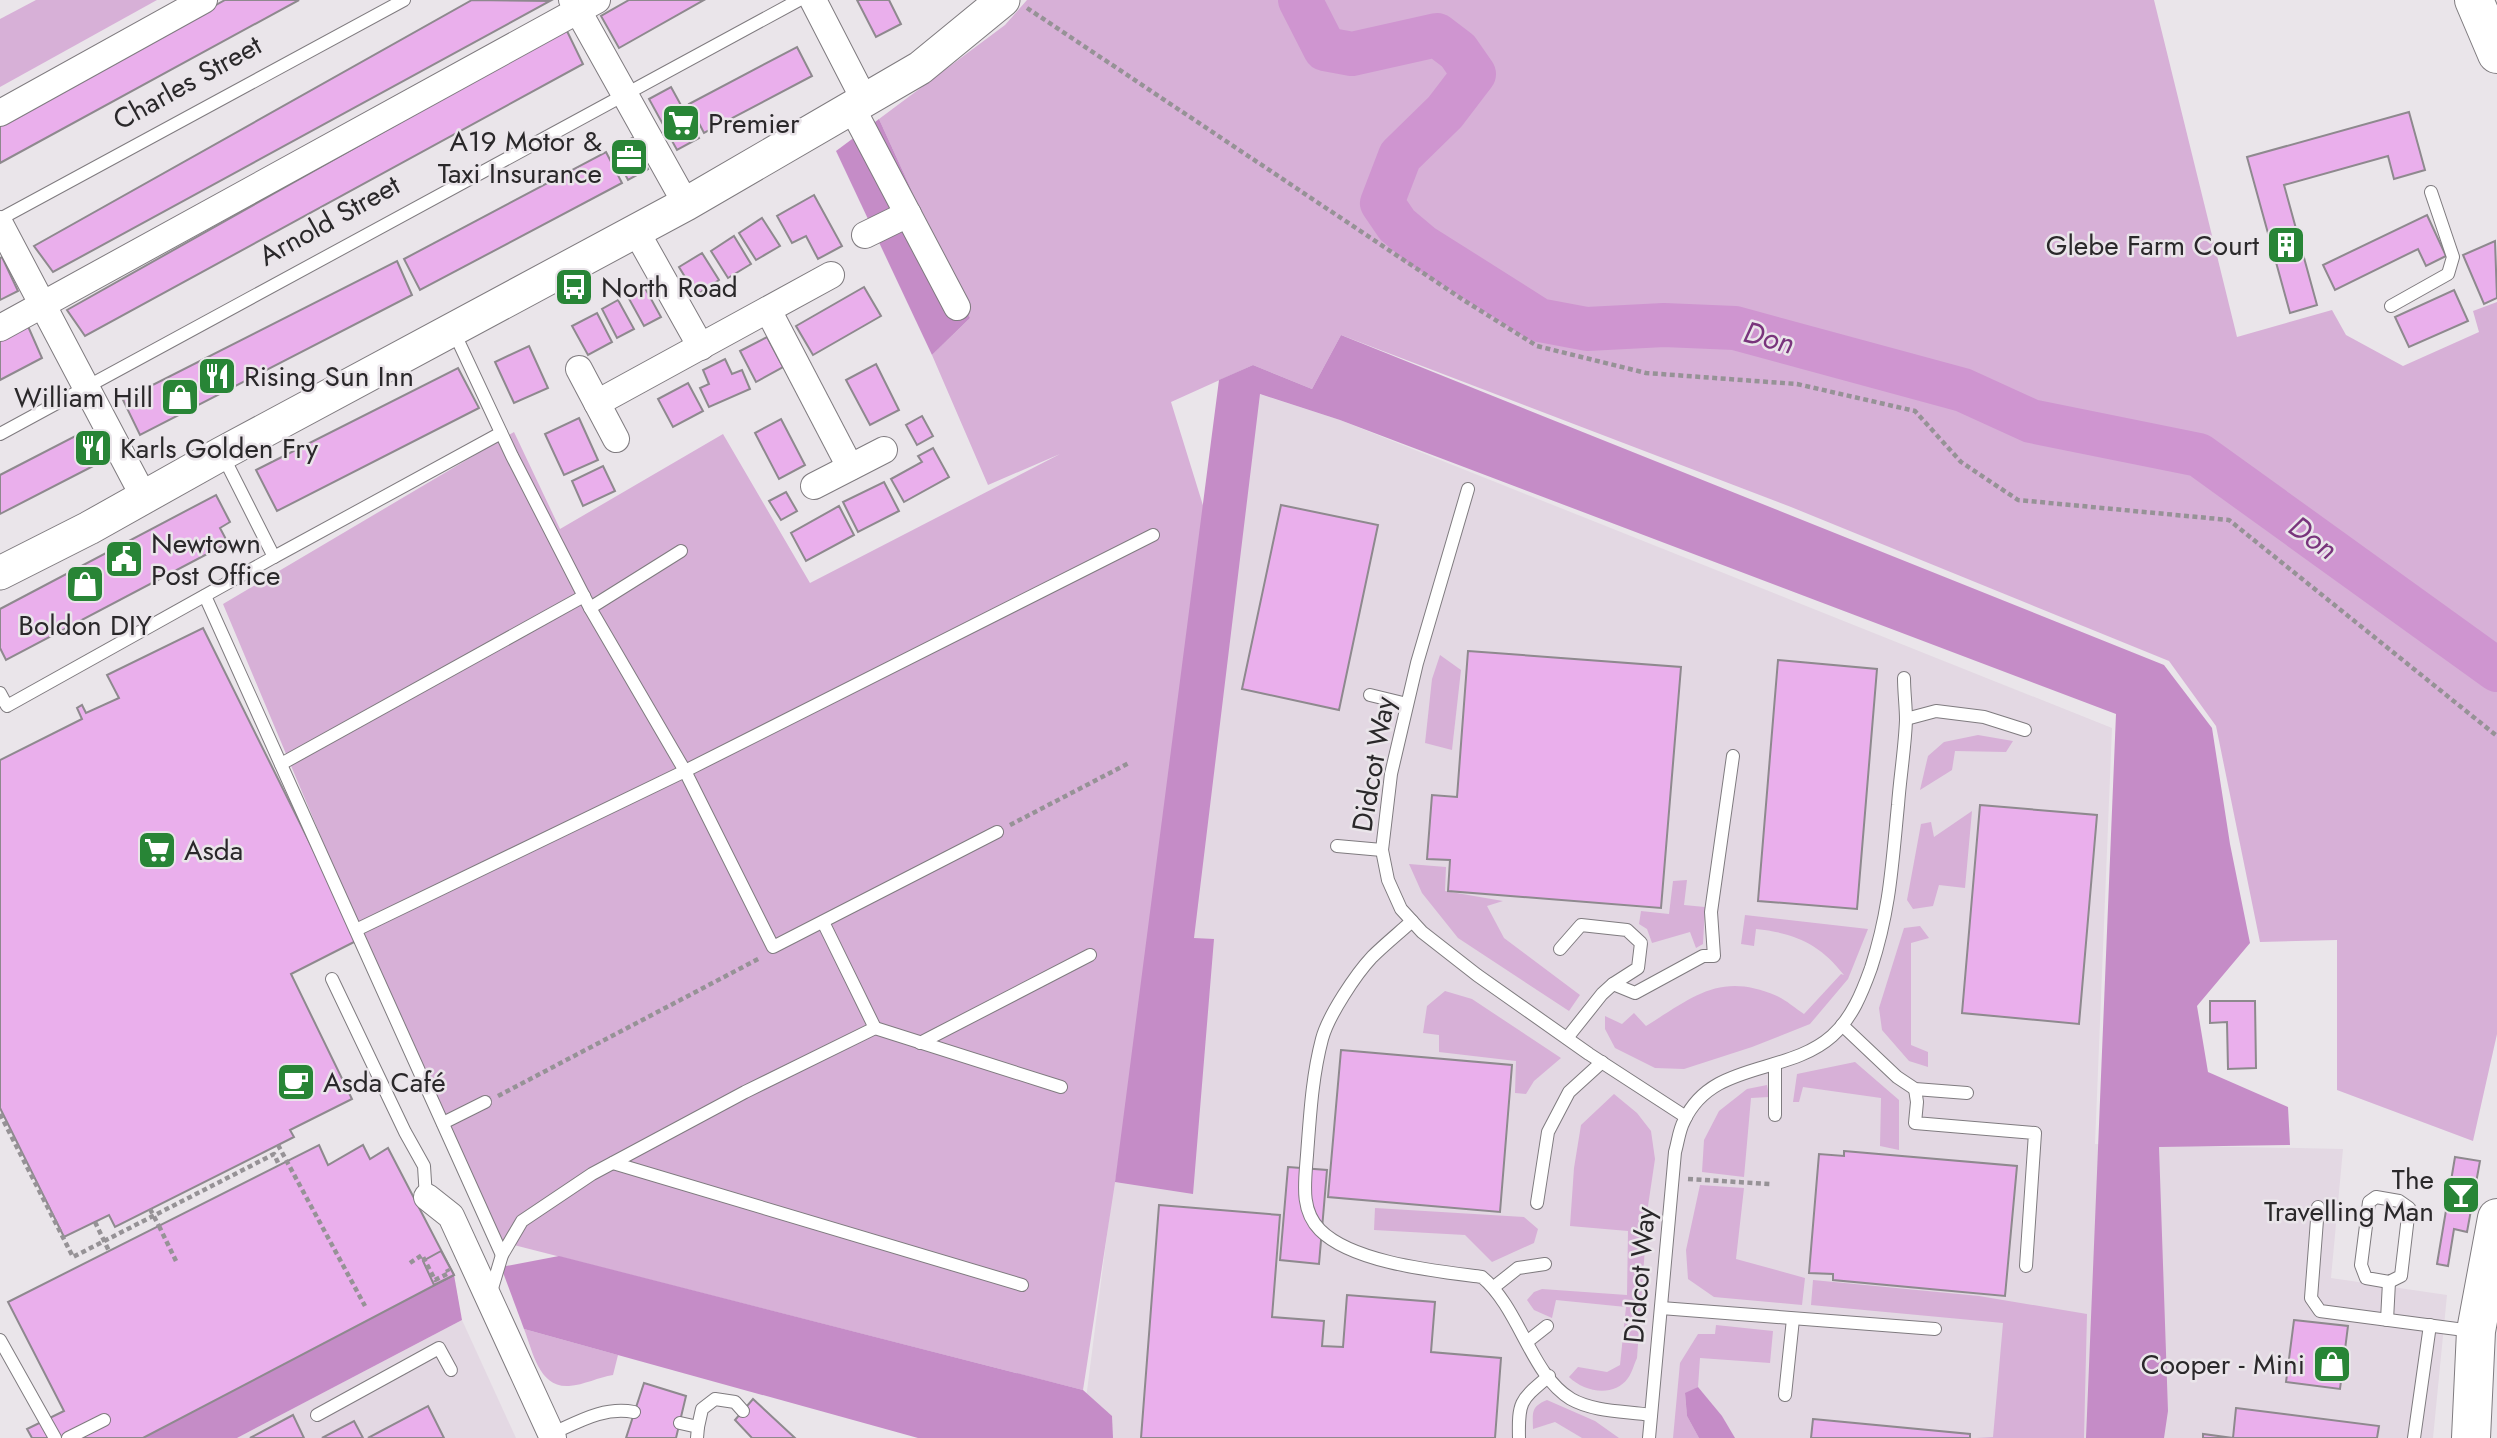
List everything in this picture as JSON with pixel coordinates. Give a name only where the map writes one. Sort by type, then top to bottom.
[{"type":"main road","points":[[2474,0],[2497,54]]},
{"type":"main road","points":[[2472,1438],[2476,1331],[2490,1294],[2497,1218]]},
{"type":"street","points":[[0,113],[204,0]]},
{"type":"street","points":[[813,0],[908,214],[957,307]]},
{"type":"street","points":[[0,328],[582,4],[624,94],[686,204]]},
{"type":"street","points":[[0,573],[686,204],[920,68],[1015,4]]},
{"type":"street","points":[[865,235],[908,214]]},
{"type":"street","points":[[0,222],[144,497]]},
{"type":"street","points":[[636,231],[701,347]]},
{"type":"street","points":[[597,403],[831,275]]},
{"type":"street","points":[[768,310],[850,467]]},
{"type":"street","points":[[579,369],[616,439]]},
{"type":"street","points":[[814,486],[884,450]]},
{"type":"street","points":[[421,1199],[451,1216],[552,1436]]},
{"type":"lane","name":"Charles Street","points":[[0,222],[404,0]]},
{"type":"lane","name":"Arnold Street","points":[[0,434],[799,0]]},
{"type":"lane","points":[[2391,306],[2448,274],[2453,257],[2431,192]]},
{"type":"lane","points":[[453,330],[587,602],[685,771],[773,947],[997,832]]},
{"type":"lane","points":[[0,693],[7,706],[502,433]]},
{"type":"lane","points":[[222,454],[274,557]]},
{"type":"lane","name":"Didcot Way","points":[[1468,489],[1407,704],[1391,774],[1382,850],[1388,880],[1401,909],[1422,932],[1477,975],[1686,1117]]},
{"type":"lane","points":[[356,930],[685,771],[1153,535]]},
{"type":"lane","points":[[281,764],[681,551]]},
{"type":"lane","points":[[205,596],[502,1255]]},
{"type":"lane","name":"Didcot Way","points":[[1649,1438],[1675,1152],[1686,1117],[1706,1091],[1729,1078],[1810,1052],[1832,1036],[1852,1014],[1883,932],[1890,895],[1906,719],[1903,678]]},
{"type":"lane","points":[[1370,695],[1407,704]]},
{"type":"lane","points":[[1906,719],[1936,711],[1984,717],[2025,730]]},
{"type":"lane","points":[[1613,984],[1635,993],[1703,956],[1714,957],[1711,912],[1733,756]]},
{"type":"lane","points":[[1337,846],[1382,850]]},
{"type":"lane","points":[[1412,921],[1371,958],[1348,989],[1323,1036],[1312,1089],[1305,1196],[1308,1217],[1322,1232],[1363,1256],[1482,1277],[1494,1287],[1511,1311],[1549,1376],[1570,1398],[1590,1406],[1651,1415]]},
{"type":"lane","points":[[823,922],[875,1028]]},
{"type":"lane","points":[[1560,948],[1581,925],[1627,930],[1641,943],[1638,968],[1602,994],[1567,1038]]},
{"type":"lane","points":[[920,1043],[1090,955]]},
{"type":"lane","points":[[332,979],[424,1166],[421,1199]]},
{"type":"lane","points":[[1842,1025],[1897,1077],[1915,1089],[1967,1093]]},
{"type":"lane","points":[[489,1298],[502,1255],[522,1221],[613,1163],[745,1092],[875,1028],[1061,1087]]},
{"type":"lane","points":[[1537,1203],[1548,1132],[1569,1092],[1602,1062]]},
{"type":"lane","points":[[1775,1064],[1775,1115]]},
{"type":"lane","points":[[1915,1089],[1915,1123],[2035,1133],[2026,1266]]},
{"type":"lane","points":[[443,1123],[485,1102]]},
{"type":"lane","points":[[613,1163],[1022,1285]]},
{"type":"lane","points":[[2376,1198],[2399,1201],[2409,1208],[2401,1276],[2389,1282],[2366,1278],[2361,1265],[2369,1202],[2376,1198]]},
{"type":"lane","points":[[2318,1207],[2311,1298],[2320,1311],[2476,1331]]},
{"type":"lane","points":[[1494,1287],[1518,1268],[1545,1264]]},
{"type":"lane","points":[[2387,1320],[2389,1282]]},
{"type":"lane","points":[[1661,1308],[1934,1329]]},
{"type":"lane","points":[[1785,1395],[1793,1319]]},
{"type":"lane","points":[[2414,1438],[2430,1325]]},
{"type":"lane","points":[[1528,1341],[1546,1326]]},
{"type":"lane","points":[[0,1340],[55,1438]]},
{"type":"lane","points":[[317,1415],[439,1348],[451,1370]]},
{"type":"lane","points":[[1519,1438],[1518,1410],[1524,1397],[1549,1376]]},
{"type":"lane","points":[[680,1423],[697,1433],[702,1409],[715,1399],[735,1402],[743,1411]]},
{"type":"lane","points":[[552,1436],[594,1415],[619,1409],[634,1412]]},
{"type":"lane","points":[[68,1438],[104,1420]]},
{"type":"path","points":[[1015,4],[1537,346],[1646,373],[1797,384],[1915,411],[1961,462],[2018,500],[2229,520],[2497,736]]},
{"type":"path","points":[[997,832],[1129,763]]},
{"type":"path","points":[[485,1102],[754,963],[773,947]]},
{"type":"path","points":[[0,1115],[73,1257],[275,1154],[279,1165]]},
{"type":"path","points":[[278,1145],[365,1306]]},
{"type":"path","points":[[1673,1179],[1770,1184]]},
{"type":"path","points":[[150,1209],[176,1261]]},
{"type":"path","points":[[95,1222],[109,1251]]},
{"type":"path","points":[[410,1263],[422,1255],[435,1280],[449,1273],[445,1265]]},
{"type":"shaded area","points":[[36,0],[157,0],[0,87],[0,19]]},
{"type":"shaded area","points":[[1027,0],[2154,0],[2237,337],[2332,310],[2346,335],[2403,366],[2479,332],[2473,311],[2497,302],[2497,1034],[2473,1141],[2337,1090],[2337,940],[2260,942],[2216,726],[2169,661],[1791,507],[1341,335],[1312,389],[1253,365],[1171,402],[1214,541],[1083,1390],[490,1239],[223,604],[514,432],[560,529],[723,434],[810,583],[1060,454],[988,485],[932,355],[970,318],[879,119],[1005,25]]},
{"type":"shaded area","points":[[879,119],[970,318],[932,355],[836,151]]},
{"type":"shaded area","points":[[1341,335],[2164,665],[2212,728],[2230,844],[2250,943],[2197,1006],[2208,1072],[2288,1107],[2290,1145],[2159,1147],[2168,1411],[2164,1438],[2086,1438],[2116,714],[1340,420],[1260,394],[1194,938],[1214,939],[1193,1194],[1115,1182],[1219,380],[1253,365],[1312,389]]},
{"type":"shaded area","points":[[1259,394],[1340,420],[2112,728],[2095,1144],[2343,1149],[2331,1278],[2447,1295],[2433,1438],[1081,1438],[1113,1188]]},
{"type":"shaded area","points":[[1440,655],[1461,670],[1452,750],[1425,743],[1432,679]]},
{"type":"shaded area","points":[[1978,735],[2013,741],[2006,752],[1955,751],[1952,770],[1920,790],[1928,756],[1944,742]]},
{"type":"shaded area","points":[[1972,811],[1965,888],[1939,885],[1933,906],[1913,909],[1907,900],[1921,824],[1931,822],[1934,837]]},
{"type":"shaded area","points":[[1409,864],[1446,867],[1445,891],[1503,901],[1487,906],[1504,938],[1580,995],[1569,1011],[1458,938],[1422,893]]},
{"type":"shaded area","points":[[1687,880],[1684,905],[1705,907],[1703,944],[1696,948],[1690,932],[1652,943],[1647,929],[1639,924],[1641,911],[1669,914],[1673,881]]},
{"type":"shaded area","points":[[1745,915],[1868,929],[1848,979],[1810,1024],[1752,1047],[1684,1069],[1655,1068],[1615,1048],[1605,1029],[1605,1016],[1622,1024],[1634,1013],[1646,1026],[1693,997],[1723,987],[1739,986],[1777,996],[1804,1014],[1841,974],[1844,975],[1826,955],[1795,937],[1756,929],[1754,946],[1741,944]]},
{"type":"shaded area","points":[[1920,926],[1929,938],[1911,943],[1911,1045],[1928,1052],[1928,1067],[1909,1061],[1882,1030],[1879,1008],[1904,928]]},
{"type":"shaded area","points":[[1445,991],[1472,999],[1561,1058],[1534,1081],[1526,1094],[1515,1093],[1516,1061],[1439,1052],[1439,1035],[1423,1033],[1427,1006]]},
{"type":"shaded area","points":[[1855,1062],[1899,1100],[1899,1150],[1880,1146],[1881,1098],[1803,1087],[1799,1102],[1793,1102],[1797,1074]]},
{"type":"shaded area","points":[[1767,1085],[1769,1097],[1751,1098],[1744,1177],[1702,1172],[1704,1140],[1719,1111],[1747,1089]]},
{"type":"shaded area","points":[[1614,1094],[1637,1113],[1651,1131],[1655,1159],[1648,1206],[1637,1358],[1622,1384],[1599,1391],[1583,1386],[1569,1377],[1578,1367],[1607,1372],[1620,1365],[1626,1307],[1556,1300],[1552,1318],[1534,1310],[1527,1300],[1534,1292],[1542,1289],[1627,1295],[1628,1231],[1570,1226],[1574,1168],[1581,1125]]},
{"type":"shaded area","points":[[1700,1185],[1744,1188],[1736,1259],[1805,1278],[1802,1305],[1714,1297],[1688,1279],[1686,1250]]},
{"type":"shaded area","points":[[1375,1208],[1524,1217],[1538,1229],[1534,1243],[1492,1262],[1465,1235],[1374,1230]]},
{"type":"shaded area","points":[[559,1256],[1083,1390],[1112,1416],[1113,1438],[918,1438],[524,1329],[501,1267]]},
{"type":"shaded area","points":[[454,1275],[462,1320],[237,1438],[143,1438]]},
{"type":"shaded area","points":[[1813,1280],[1979,1296],[2087,1314],[2084,1438],[1976,1438],[1993,1437],[2003,1323],[1811,1305]]},
{"type":"shaded area","points":[[462,1320],[516,1438],[237,1438]]},
{"type":"shaded area","points":[[1716,1325],[1773,1331],[1770,1363],[1700,1358],[1698,1387],[1685,1394],[1687,1416],[1699,1438],[1673,1438],[1680,1363],[1698,1334],[1715,1334]]},
{"type":"shaded area","points":[[524,1329],[618,1355],[613,1375],[569,1386],[551,1381],[534,1358]]},
{"type":"shaded area","points":[[1698,1387],[1722,1416],[1735,1438],[1699,1438],[1687,1416],[1685,1393]]},
{"type":"shaded area","points":[[1547,1400],[1595,1421],[1619,1438],[1582,1438],[1555,1422],[1533,1429],[1535,1408]]},
{"type":"building","points":[[225,0],[299,0],[0,163],[0,126]]},
{"type":"building","points":[[472,0],[550,1],[53,272],[34,246]]},
{"type":"building","points":[[629,0],[704,0],[619,48],[601,16]]},
{"type":"building","points":[[857,0],[889,0],[901,24],[876,37]]},
{"type":"building","points":[[566,29],[583,64],[85,336],[67,310]]},
{"type":"building","points":[[797,47],[812,76],[704,133],[689,104]]},
{"type":"building","points":[[671,87],[699,138],[677,150],[649,99]]},
{"type":"building","name":"Glebe Farm Court","points":[[2409,112],[2425,170],[2394,179],[2388,156],[2284,185],[2317,305],[2290,313],[2247,157]]},
{"type":"building","points":[[632,138],[648,169],[628,180],[612,149]]},
{"type":"building","points":[[606,152],[622,183],[420,290],[404,259]]},
{"type":"building","points":[[814,195],[842,246],[818,259],[806,236],[792,243],[777,216]]},
{"type":"building","points":[[2427,215],[2446,256],[2426,266],[2418,249],[2335,290],[2323,265]]},
{"type":"building","points":[[762,218],[780,246],[756,260],[739,233]]},
{"type":"building","points":[[734,236],[751,264],[728,278],[711,251]]},
{"type":"building","points":[[2495,241],[2497,298],[2484,304],[2463,255]]},
{"type":"building","points":[[702,253],[719,280],[696,295],[679,267]]},
{"type":"building","points":[[2,257],[18,291],[0,300],[0,258]]},
{"type":"building","points":[[397,261],[412,295],[140,435],[123,400]]},
{"type":"building","points":[[864,287],[881,316],[813,355],[796,326]]},
{"type":"building","points":[[645,288],[661,317],[644,326],[628,297]]},
{"type":"building","points":[[2454,290],[2468,321],[2409,347],[2395,317]]},
{"type":"building","points":[[618,300],[634,329],[617,338],[602,309]]},
{"type":"building","points":[[597,313],[612,342],[588,355],[572,326]]},
{"type":"building","points":[[27,324],[42,358],[0,380],[0,338]]},
{"type":"building","points":[[767,337],[783,367],[756,382],[740,351]]},
{"type":"building","points":[[529,346],[548,388],[514,403],[495,362]]},
{"type":"building","points":[[725,359],[732,374],[742,370],[750,389],[709,407],[700,388],[709,384],[703,370]]},
{"type":"building","points":[[876,364],[899,410],[870,425],[846,380]]},
{"type":"building","points":[[458,368],[479,408],[277,511],[256,470]]},
{"type":"building","points":[[688,383],[703,411],[673,427],[658,399]]},
{"type":"building","points":[[922,416],[933,436],[917,445],[906,425]]},
{"type":"building","points":[[579,418],[598,460],[564,475],[545,434]]},
{"type":"building","points":[[781,419],[805,465],[779,479],[755,433]]},
{"type":"building","points":[[85,431],[101,462],[0,514],[0,475]]},
{"type":"building","points":[[933,448],[949,477],[904,502],[891,479],[922,462],[918,456]]},
{"type":"building","points":[[603,466],[615,491],[583,506],[572,481]]},
{"type":"building","points":[[884,482],[899,511],[858,532],[843,502]]},
{"type":"building","points":[[786,492],[797,511],[781,520],[769,501]]},
{"type":"building","points":[[216,495],[230,522],[220,528],[228,543],[6,660],[0,648],[0,609]]},
{"type":"building","points":[[1281,505],[1378,525],[1339,710],[1242,689]]},
{"type":"building","points":[[839,506],[854,535],[806,561],[791,533]]},
{"type":"building","name":"Asda","points":[[203,628],[358,940],[291,974],[352,1099],[290,1130],[294,1137],[115,1227],[109,1215],[64,1237],[0,1108],[0,760],[82,719],[77,708],[82,705],[86,713],[119,698],[107,675]]},
{"type":"building","points":[[1468,651],[1681,667],[1661,908],[1448,891],[1450,860],[1427,859],[1432,795],[1457,797]]},
{"type":"building","points":[[1778,660],[1877,669],[1857,909],[1758,901]]},
{"type":"building","points":[[1980,805],[2097,815],[2079,1024],[1962,1013]]},
{"type":"building","points":[[2210,1001],[2255,1001],[2256,1068],[2228,1069],[2227,1022],[2210,1023]]},
{"type":"building","points":[[1341,1050],[1512,1065],[1500,1212],[1328,1197]]},
{"type":"building","points":[[319,1145],[328,1165],[363,1145],[370,1159],[388,1148],[454,1275],[143,1438],[32,1438],[27,1429],[64,1411],[8,1302]]},
{"type":"building","points":[[1844,1151],[2017,1166],[2005,1296],[1833,1280],[1833,1274],[1809,1273],[1819,1154],[1844,1156]]},
{"type":"building","name":"The Travelling Man","points":[[2455,1157],[2480,1161],[2467,1232],[2454,1229],[2448,1266],[2437,1264]]},
{"type":"building","points":[[1288,1167],[1327,1170],[1319,1264],[1280,1260]]},
{"type":"building","points":[[1159,1205],[1280,1215],[1272,1317],[1324,1321],[1322,1346],[1343,1347],[1347,1295],[1435,1302],[1431,1352],[1501,1358],[1495,1438],[1141,1438]]},
{"type":"building","points":[[441,1251],[454,1275],[434,1285],[423,1261]]},
{"type":"building","points":[[2294,1320],[2348,1326],[2340,1389],[2286,1382]]},
{"type":"building","points":[[644,1383],[686,1396],[676,1438],[626,1438]]},
{"type":"building","points":[[753,1399],[795,1438],[752,1438],[735,1420]]},
{"type":"building","points":[[428,1406],[444,1438],[368,1438]]},
{"type":"building","points":[[2236,1408],[2379,1426],[2377,1438],[2233,1438]]},
{"type":"building","points":[[293,1415],[304,1438],[250,1438]]},
{"type":"building","points":[[1813,1419],[1970,1434],[1970,1438],[1811,1438]]},
{"type":"building","points":[[354,1421],[363,1438],[322,1438]]},
{"type":"building","points":[[2203,1434],[2233,1438],[2203,1438]]},
{"type":"waterway","name":"Don","points":[[1300,0],[1325,49],[1352,54],[1437,35],[1458,51],[1474,74],[1445,112],[1400,156],[1382,203],[1397,225],[1422,246],[1539,320],[1587,329],[1664,325],[1735,328],[1963,390],[2031,421],[2199,455],[2497,670]]},
{"type":"place","name":"Premier","points":[[681,123]]},
{"type":"place","name":"A19 Motor & Taxi Insurance","points":[[629,157]]},
{"type":"place","name":"Glebe Farm Court","points":[[2286,245]]},
{"type":"place","name":"North Road","points":[[574,287]]},
{"type":"place","name":"Rising Sun Inn","points":[[217,376]]},
{"type":"place","name":"William Hill","points":[[180,397]]},
{"type":"place","name":"Karls Golden Fry","points":[[93,448]]},
{"type":"place","name":"Newtown Post Office","points":[[124,559]]},
{"type":"place","name":"Boldon DIY","points":[[85,584]]},
{"type":"place","name":"Asda","points":[[157,850]]},
{"type":"place","name":"Asda Café","points":[[296,1082]]},
{"type":"place","name":"The Travelling Man","points":[[2461,1195]]},
{"type":"place","name":"Cooper - Mini","points":[[2332,1364]]}]
